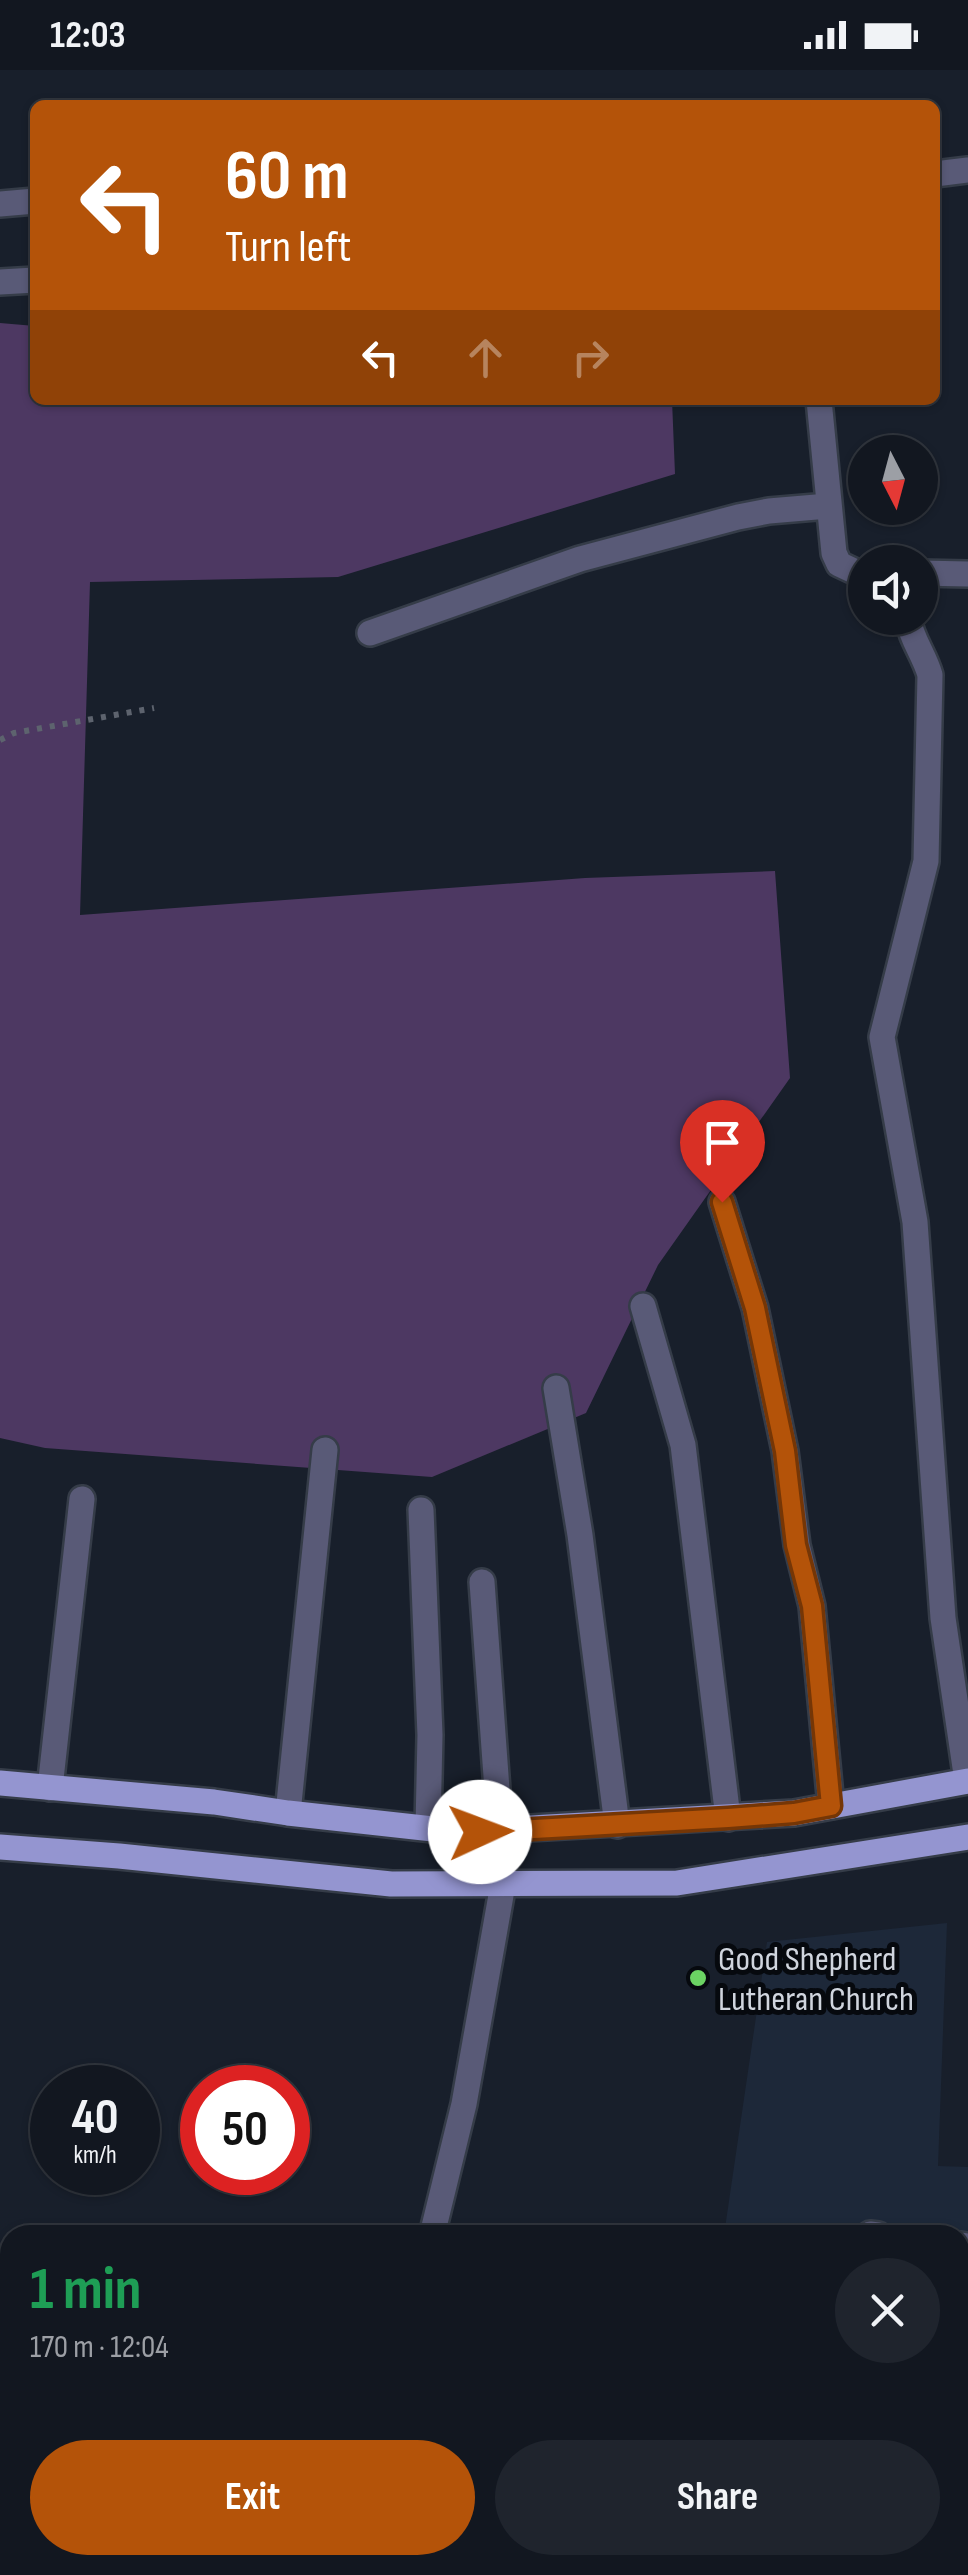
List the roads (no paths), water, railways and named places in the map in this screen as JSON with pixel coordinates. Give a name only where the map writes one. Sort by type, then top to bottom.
[{"type":"main road","points":[[0,1784],[214,1802],[460,1832],[500,1832],[794,1813],[968,1781]]},
{"type":"main road","points":[[0,1846],[392,1884],[677,1883],[968,1836]]},
{"type":"street","points":[[940,173],[968,170]]},
{"type":"street","points":[[0,204],[30,201]]},
{"type":"street","points":[[0,282],[30,280]]},
{"type":"street","points":[[819,405],[834,553],[839,564],[848,568]]},
{"type":"street","points":[[370,632],[580,559],[738,517],[828,506]]},
{"type":"street","points":[[938,574],[968,574]]},
{"type":"street","points":[[912,635],[930,675],[926,861],[882,1037],[915,1222],[943,1618],[968,1781]]},
{"type":"street","points":[[722,1202],[755,1308],[785,1451],[796,1545],[812,1606],[831,1806]]},
{"type":"street","points":[[644,1306],[683,1445],[728,1818]]},
{"type":"street","points":[[556,1388],[580,1534],[617,1824]]},
{"type":"street","points":[[288,1814],[325,1450]]},
{"type":"street","points":[[50,1788],[82,1499]]},
{"type":"street","points":[[421,1510],[430,1735],[428,1828]]},
{"type":"street","points":[[482,1582],[500,1832]]},
{"type":"street","points":[[434,2225],[464,2104],[503,1884]]},
{"type":"place","name":"Good Shepherd Lutheran Church","points":[[698,1978]]}]
